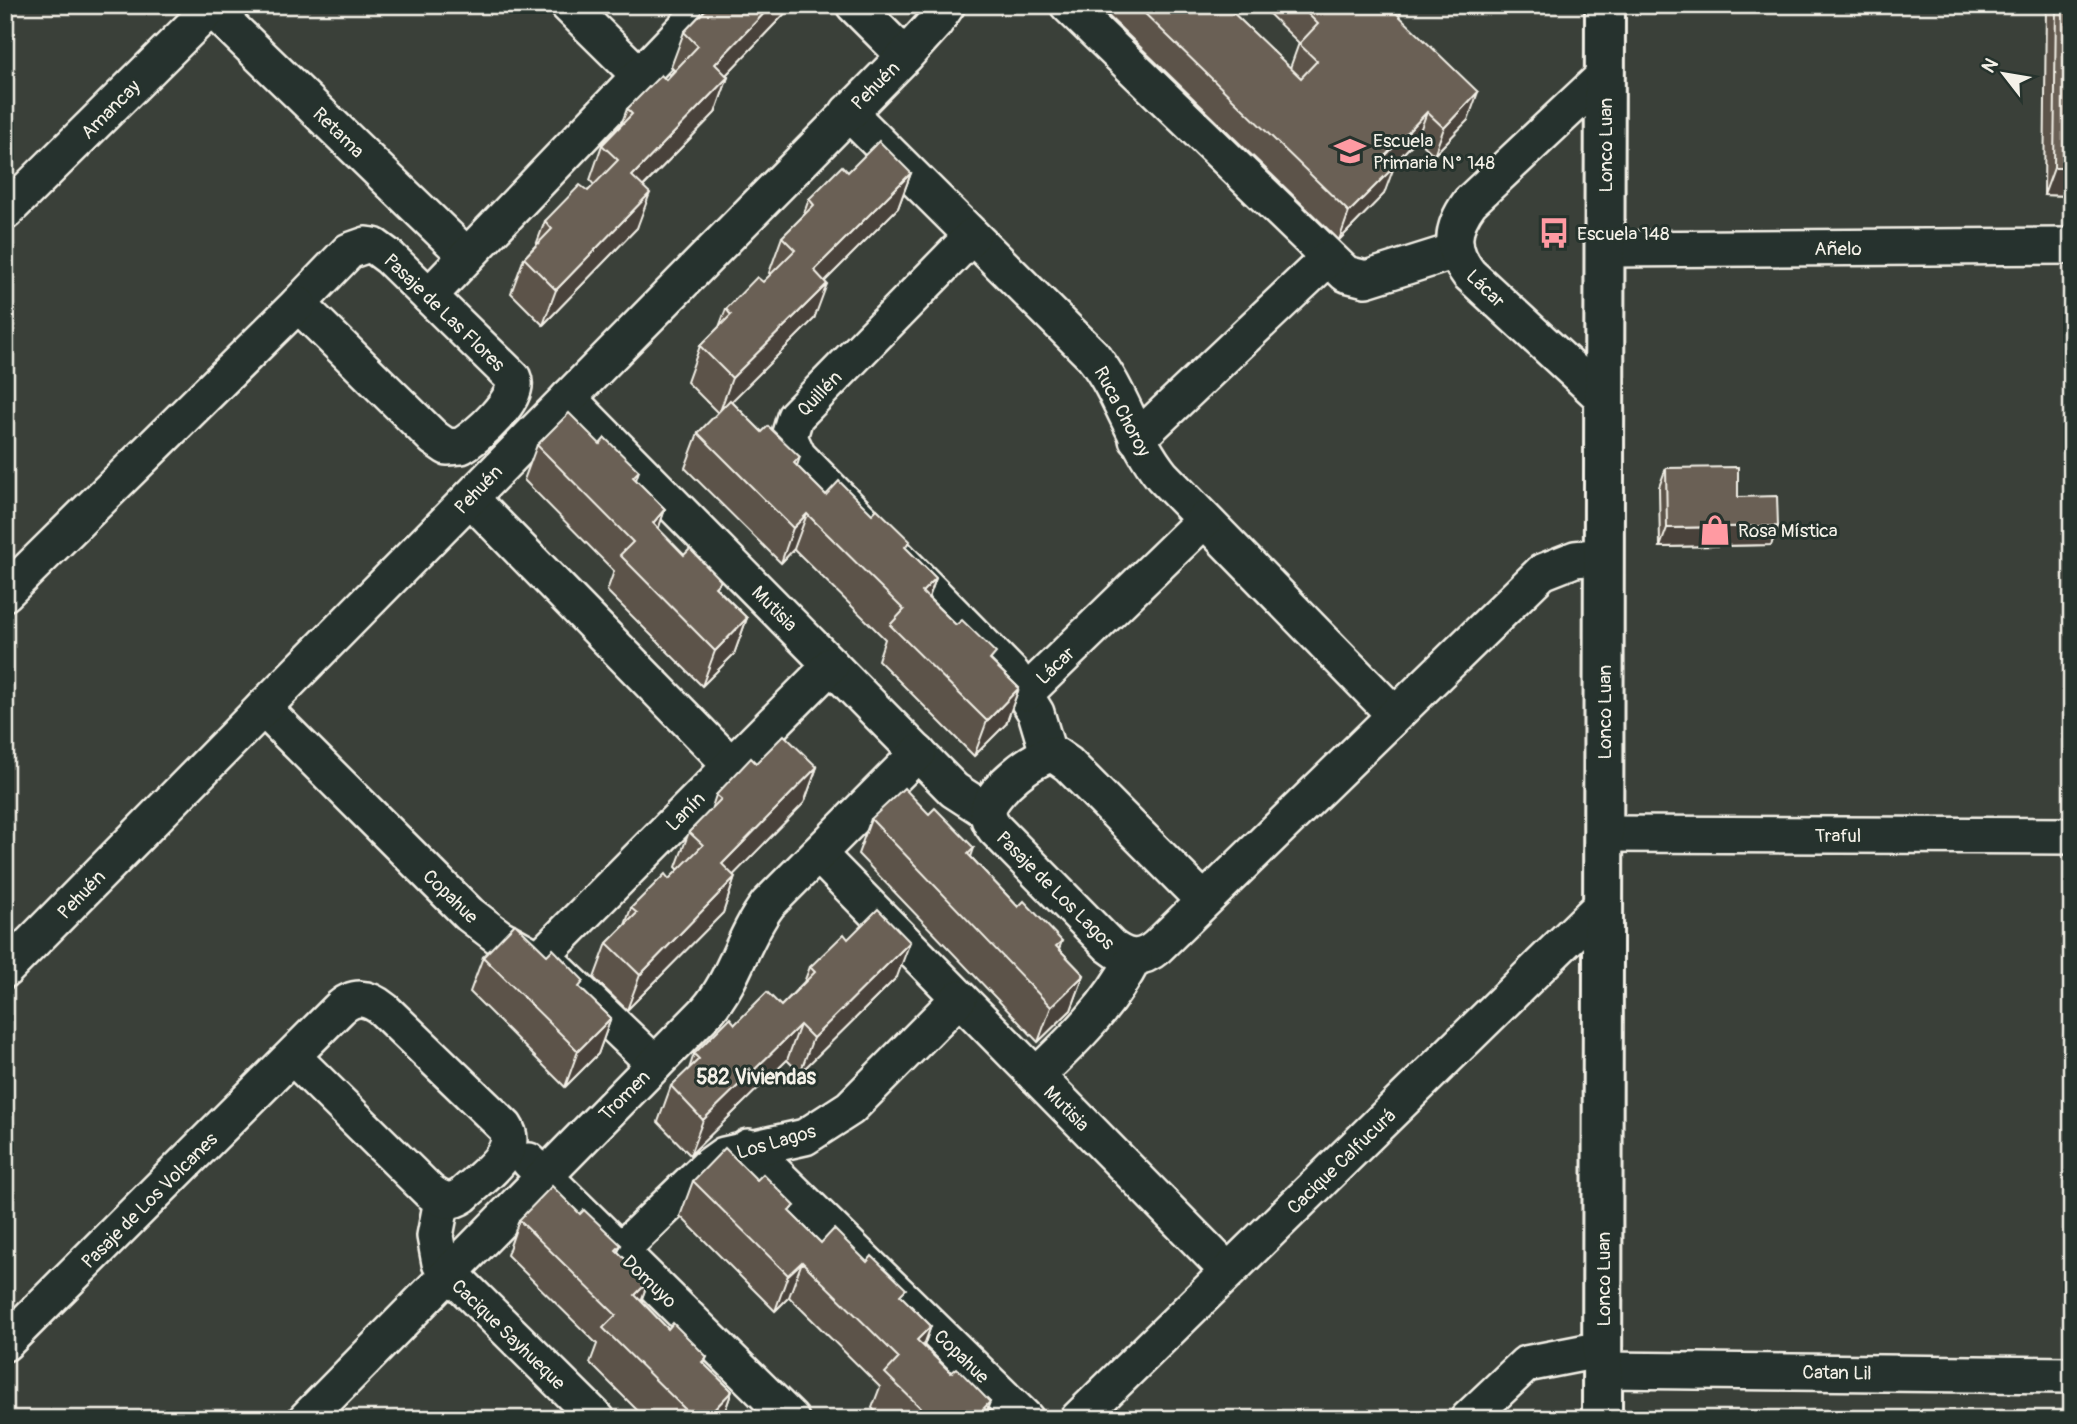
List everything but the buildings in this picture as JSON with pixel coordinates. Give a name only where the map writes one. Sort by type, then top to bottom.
[{"type":"street","points":[[568,5],[640,76]]},
{"type":"street","points":[[429,296],[708,5]]},
{"type":"street","points":[[854,5],[905,56]]},
{"type":"street","name":"Pehuén","points":[[5,971],[905,56],[947,5]]},
{"type":"street","points":[[1068,5],[1346,274],[1366,279],[1455,251]]},
{"type":"street","name":"Lonco Luan","points":[[1602,1419],[1605,5]]},
{"type":"street","name":"Amancay","points":[[5,212],[203,10]]},
{"type":"street","name":"Retama","points":[[203,10],[467,256]]},
{"type":"street","name":"Lácar","points":[[1604,399],[1469,274],[1455,251],[1453,238],[1456,224],[1470,202],[1605,75]]},
{"type":"street","name":"Ruca Choroy","points":[[848,112],[1105,371],[1137,439],[1162,476],[1394,714]]},
{"type":"street","name":"Quillén","points":[[972,236],[794,417],[789,438],[798,456],[1012,674],[1026,693],[1048,753]]},
{"type":"street","name":"Pasaje de Las Flores","points":[[5,593],[349,251],[366,245],[374,246],[389,257],[510,374],[515,383],[507,404],[468,442],[454,448],[434,438],[298,304]]},
{"type":"street","name":"Añelo","points":[[1605,249],[2072,246]]},
{"type":"street","points":[[1137,439],[1328,258]]},
{"type":"street","name":"Mutisia","points":[[568,398],[961,797],[988,812]]},
{"type":"street","points":[[470,498],[731,765]]},
{"type":"street","name":"Lácar","points":[[1026,693],[1204,520]]},
{"type":"street","name":"Pasaje de Los Lagos","points":[[1048,753],[1035,758],[995,796],[988,812],[995,829],[1110,946],[1134,958],[1150,952],[1542,572],[1575,559],[1604,556]]},
{"type":"street","name":"Lanín","points":[[540,958],[831,665]]},
{"type":"street","name":"Copahue","points":[[263,708],[469,914],[499,937],[540,958],[569,980],[655,1064]]},
{"type":"street","name":"Tromen","points":[[306,1419],[719,997],[759,917],[918,753]]},
{"type":"street","points":[[1048,753],[1069,764],[1203,900]]},
{"type":"street","name":"Traful","points":[[1603,834],[2072,836]]},
{"type":"street","name":"Mutisia","points":[[818,855],[1228,1271]]},
{"type":"street","name":"Cacique Calfucurá","points":[[1078,1419],[1603,904]]},
{"type":"street","points":[[1036,1076],[1095,1019],[1119,987],[1134,958]]},
{"type":"street","name":"Los Lagos","points":[[620,1251],[706,1168],[724,1155],[748,1147],[805,1137],[850,1108],[959,998]]},
{"type":"street","name":"Pasaje de Los Volcanes","points":[[5,1343],[344,1003],[353,999],[369,1000],[384,1010],[505,1127],[510,1142]]},
{"type":"street","points":[[293,1057],[429,1191],[443,1200],[456,1200],[463,1195],[502,1157],[510,1142]]},
{"type":"street","name":"Domuyo","points":[[510,1142],[791,1419]]},
{"type":"street","name":"Copahue","points":[[748,1147],[1026,1419]]},
{"type":"street","name":"Cacique Sayhueque","points":[[443,1200],[435,1236],[435,1250],[448,1275],[597,1419]]},
{"type":"street","name":"Catan Lil","points":[[1468,1419],[1526,1364],[1603,1359],[2072,1375]]},
{"type":"place","name":"Escuela Primaria N° 148","points":[[1350,151]]},
{"type":"place","name":"Escuela 148","points":[[1554,233]]},
{"type":"place","name":"Rosa Mística","points":[[1715,530]]},
{"type":"district","name":"582 Viviendas","points":[[756,1077]]}]
